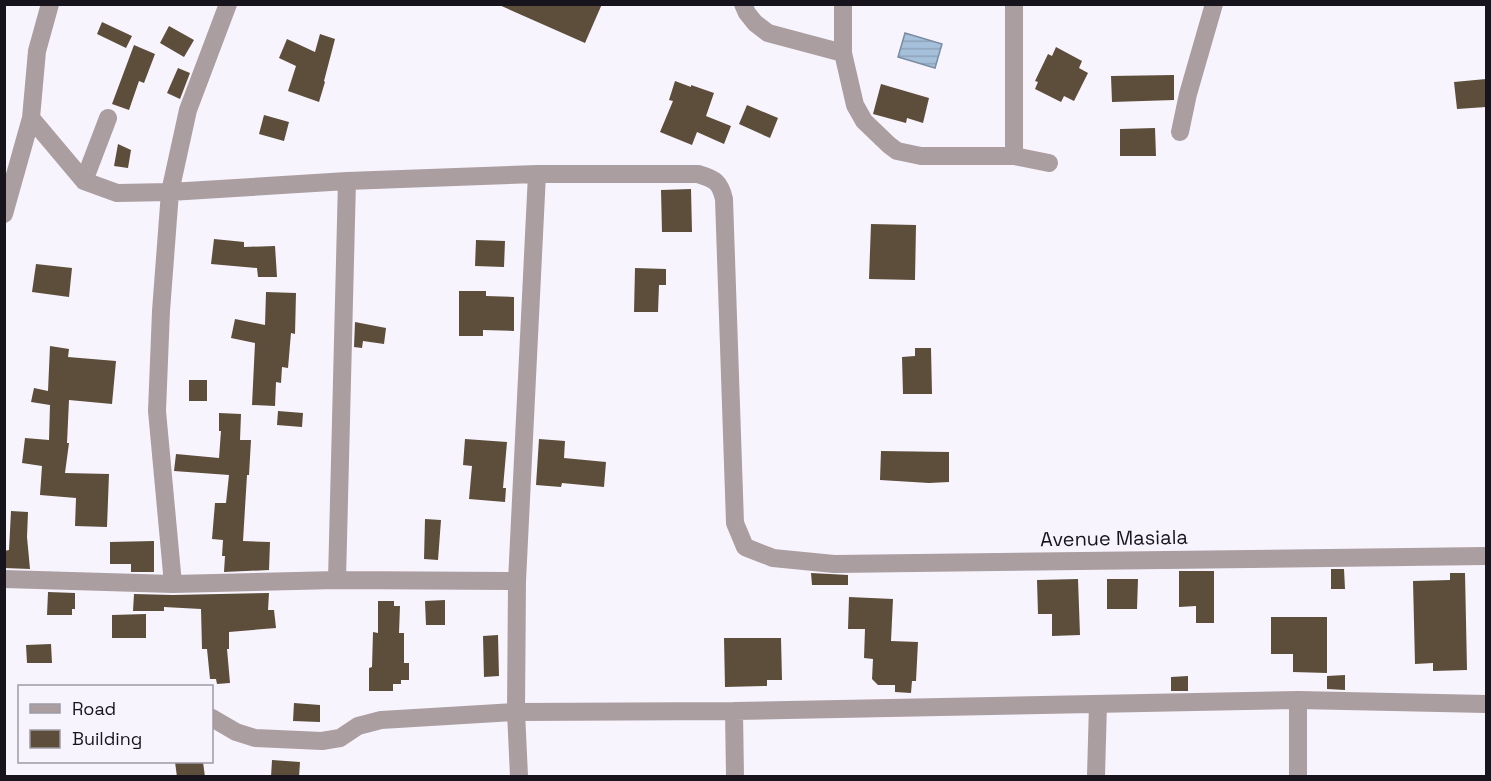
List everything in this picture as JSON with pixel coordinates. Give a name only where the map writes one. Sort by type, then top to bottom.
[{"type":"street","points":[[4,214],[31,118],[38,51],[50,4]]},
{"type":"street","points":[[173,584],[157,411],[161,311],[170,192],[188,110],[228,4]]},
{"type":"street","points":[[743,4],[755,23],[768,33],[843,53]]},
{"type":"street","points":[[843,4],[843,53],[855,105],[864,121],[888,146],[897,151],[921,156],[1014,156],[1048,163]]},
{"type":"street","points":[[1014,4],[1014,156]]},
{"type":"street","points":[[1180,132],[1214,4]]},
{"type":"street","points":[[31,118],[84,181],[117,193],[537,174],[517,581],[516,712],[519,777]]},
{"type":"street","points":[[84,181],[108,118]]},
{"type":"street","name":"Avenue Masiala","points":[[537,174],[698,174],[712,178],[721,188],[724,199],[735,523],[745,547],[773,558],[834,564],[1486,556]]},
{"type":"street","points":[[337,580],[347,181]]},
{"type":"street","points":[[4,579],[173,584],[337,580],[517,581]]},
{"type":"street","points":[[213,718],[237,732],[255,738],[322,741],[340,738],[358,726],[381,720],[516,712],[734,711],[1298,700],[1486,704]]},
{"type":"street","points":[[1298,700],[1298,777]]},
{"type":"street","points":[[1096,777],[1098,704]]},
{"type":"street","points":[[734,711],[735,777]]},
{"type":"water","points":[[905,33],[942,44],[935,68],[898,57]]},
{"type":"building","points":[[497,4],[602,4],[585,43]]},
{"type":"building","points":[[102,22],[132,36],[126,48],[97,34]]},
{"type":"building","points":[[169,26],[194,40],[184,57],[160,43]]},
{"type":"building","points":[[320,34],[335,39],[319,102],[288,91],[296,66],[279,58],[287,39],[315,52]]},
{"type":"building","points":[[134,45],[155,54],[144,83],[139,81],[129,110],[112,104]]},
{"type":"building","points":[[1056,47],[1082,61],[1079,68],[1088,73],[1074,101],[1064,96],[1061,102],[1035,89],[1038,82],[1035,81],[1048,54],[1052,56]]},
{"type":"building","points":[[178,68],[190,73],[180,99],[167,93]]},
{"type":"building","points":[[1174,75],[1174,100],[1112,102],[1111,76]]},
{"type":"building","points":[[1486,79],[1486,107],[1457,109],[1454,82]]},
{"type":"building","points":[[675,81],[714,93],[706,116],[731,126],[724,144],[697,132],[692,145],[660,132],[673,101],[669,100]]},
{"type":"building","points":[[881,84],[929,98],[923,123],[907,118],[906,123],[873,114]]},
{"type":"building","points":[[747,105],[778,118],[770,138],[739,124]]},
{"type":"building","points":[[264,115],[289,122],[284,141],[259,134]]},
{"type":"building","points":[[1155,128],[1156,156],[1120,156],[1120,129]]},
{"type":"building","points":[[118,144],[131,150],[128,168],[114,166]]},
{"type":"building","points":[[691,189],[692,232],[662,232],[661,190]]},
{"type":"building","points":[[871,224],[916,225],[915,280],[869,279]]},
{"type":"building","points":[[214,239],[244,242],[244,247],[275,246],[277,277],[258,277],[257,268],[211,264]]},
{"type":"building","points":[[476,240],[505,241],[504,267],[475,266]]},
{"type":"building","points":[[36,264],[72,268],[69,297],[32,292]]},
{"type":"building","points":[[635,268],[666,269],[666,285],[659,285],[658,312],[634,312]]},
{"type":"building","points":[[459,291],[486,291],[486,296],[514,297],[514,331],[483,330],[483,336],[459,336]]},
{"type":"building","points":[[266,292],[296,293],[295,334],[291,333],[288,368],[282,367],[281,383],[276,382],[275,406],[252,405],[255,343],[231,338],[235,319],[265,325]]},
{"type":"building","points":[[355,322],[386,328],[384,344],[363,341],[362,348],[354,347]]},
{"type":"building","points":[[50,346],[69,349],[68,357],[116,361],[112,404],[69,400],[67,443],[69,443],[65,473],[109,474],[107,527],[75,526],[76,498],[40,495],[42,466],[22,463],[25,438],[49,440],[50,405],[31,402],[34,388],[48,391]]},
{"type":"building","points":[[915,348],[931,348],[932,394],[903,394],[902,357],[915,356]]},
{"type":"building","points":[[189,380],[207,380],[207,401],[189,401]]},
{"type":"building","points":[[278,411],[303,413],[302,427],[277,425]]},
{"type":"building","points":[[219,413],[241,414],[240,440],[251,440],[243,541],[270,542],[269,570],[224,572],[223,540],[212,539],[215,503],[226,503],[229,475],[174,471],[176,454],[219,458],[221,431],[219,431]]},
{"type":"building","points":[[465,439],[507,442],[503,488],[506,488],[505,502],[469,499],[472,466],[463,465]]},
{"type":"building","points":[[539,439],[565,441],[564,458],[606,462],[604,487],[562,483],[561,487],[536,485]]},
{"type":"building","points":[[881,451],[949,452],[949,482],[880,480]]},
{"type":"building","points":[[11,511],[28,512],[27,537],[30,569],[4,568],[4,551],[9,550]]},
{"type":"building","points":[[425,519],[441,520],[438,560],[424,559]]},
{"type":"building","points":[[154,541],[154,572],[131,572],[131,564],[110,564],[110,542]]},
{"type":"building","points":[[1331,569],[1344,569],[1345,589],[1331,589]]},
{"type":"building","points":[[1179,571],[1214,571],[1214,623],[1196,623],[1196,606],[1179,607]]},
{"type":"building","points":[[811,573],[848,575],[848,585],[812,585]]},
{"type":"building","points":[[1450,573],[1465,573],[1467,670],[1433,671],[1433,663],[1415,664],[1413,581],[1450,580]]},
{"type":"building","points":[[1078,579],[1080,635],[1052,636],[1052,614],[1038,614],[1037,580]]},
{"type":"building","points":[[1107,579],[1138,579],[1137,609],[1107,609]]},
{"type":"building","points":[[48,592],[75,593],[75,609],[72,609],[72,615],[47,615]]},
{"type":"building","points":[[269,593],[268,610],[274,610],[276,628],[229,632],[229,649],[227,649],[230,683],[217,684],[216,679],[210,679],[207,649],[202,649],[201,609],[164,607],[164,611],[133,611],[134,594]]},
{"type":"building","points":[[849,597],[893,599],[891,641],[918,642],[916,681],[912,681],[911,693],[895,692],[895,685],[878,685],[872,679],[873,659],[864,658],[865,629],[848,629]]},
{"type":"building","points":[[445,600],[445,625],[426,625],[425,601]]},
{"type":"building","points":[[378,601],[394,601],[394,606],[400,606],[399,633],[404,633],[404,663],[409,663],[409,680],[401,680],[401,684],[393,684],[393,691],[369,691],[373,632],[378,633]]},
{"type":"building","points":[[146,614],[146,638],[112,638],[112,615]]},
{"type":"building","points":[[1271,617],[1327,617],[1327,673],[1293,672],[1293,654],[1271,654]]},
{"type":"building","points":[[498,635],[499,676],[484,677],[483,636]]},
{"type":"building","points":[[724,638],[781,638],[782,680],[767,680],[767,686],[725,687]]},
{"type":"building","points":[[51,644],[52,663],[27,663],[26,645]]},
{"type":"building","points":[[1345,675],[1345,690],[1327,689],[1327,676]]},
{"type":"building","points":[[1188,676],[1188,691],[1171,691],[1171,677]]},
{"type":"building","points":[[294,703],[320,705],[320,722],[293,721]]},
{"type":"building","points":[[272,760],[300,762],[299,777],[271,777]]},
{"type":"building","points":[[175,763],[203,763],[205,777],[177,777]]}]
